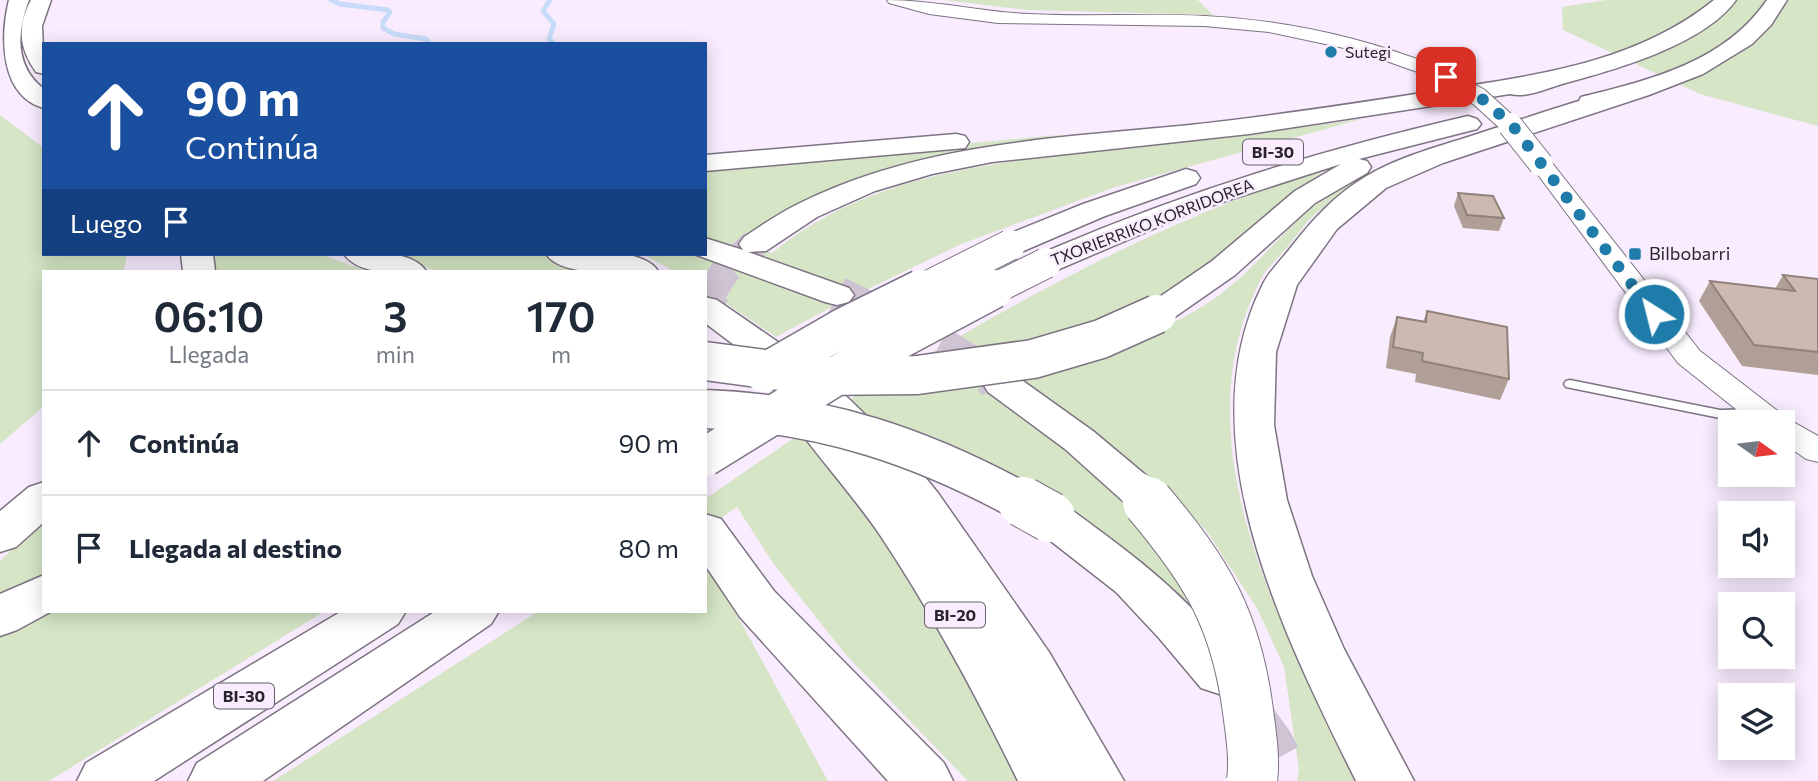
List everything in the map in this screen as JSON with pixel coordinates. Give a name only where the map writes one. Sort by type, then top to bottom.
[{"type":"main road","points":[[19,0],[2,29],[3,57],[18,81],[42,99]]},
{"type":"main road","points":[[41,0],[34,15],[31,33],[34,51],[42,64]]},
{"type":"main road","name":"TXORIERRIKO KORRIDOREA","points":[[707,456],[880,348],[961,303],[1046,263],[1186,205],[1299,167],[1432,132],[1547,96],[1673,38],[1700,22],[1726,0]]},
{"type":"main road","name":"TXORIERRIKO KORRIDOREA","points":[[707,407],[844,327],[1010,245],[1094,210],[1223,167],[1547,96],[1615,97],[1692,71],[1743,39],[1768,16],[1777,0]]},
{"type":"main road","points":[[707,163],[1547,96]]},
{"type":"main road","points":[[707,360],[817,376],[917,375],[1033,359],[1101,339],[1157,314],[1207,282],[1286,210],[1319,186],[1391,152],[1547,96]]},
{"type":"main road","points":[[1385,781],[1320,651],[1284,561],[1263,492],[1254,429],[1254,372],[1261,326],[1275,290],[1309,239],[1340,208],[1384,178],[1451,150],[1615,97]]},
{"type":"main road","points":[[755,244],[775,228],[821,202],[885,178],[932,167],[1029,150],[1314,116]]},
{"type":"main road","points":[[707,248],[837,295]]},
{"type":"main road","points":[[366,256],[407,270]]},
{"type":"main road","points":[[567,256],[601,270]]},
{"type":"main road","points":[[610,256],[640,270]]},
{"type":"main road","name":"BI-20","points":[[707,308],[807,379],[892,465],[922,504],[1031,667],[1095,781]]},
{"type":"main road","name":"BI-20","points":[[707,333],[786,387],[871,491],[965,631],[1010,708],[1047,781]]},
{"type":"main road","points":[[1002,384],[1079,440],[1139,492],[1206,573],[1239,645],[1246,681],[1252,781]]},
{"type":"main road","points":[[707,408],[791,414],[889,441],[990,483],[1050,517],[1133,580],[1177,624],[1219,673]]},
{"type":"main road","points":[[0,536],[42,499]]},
{"type":"main road","points":[[707,533],[757,604],[924,781]]},
{"type":"main road","points":[[0,617],[42,594]]},
{"type":"main road","name":"BI-30","points":[[106,781],[378,613]]},
{"type":"main road","points":[[216,781],[471,613]]},
{"type":"street","points":[[895,0],[949,12],[997,18],[1056,21],[1213,21],[1292,30],[1354,43],[1426,69],[1469,89],[1500,112],[1689,357],[1759,410]]},
{"type":"street","points":[[918,0],[1000,14],[1117,20]]},
{"type":"street","points":[[1796,436],[1818,451]]},
{"type":"lane","points":[[1570,384],[1718,414]]},
{"type":"green space","points":[[944,0],[1198,0],[1213,15],[1027,10]]},
{"type":"green space","points":[[1606,0],[1818,0],[1818,126],[1700,94],[1563,30],[1562,7]]},
{"type":"green space","points":[[0,115],[42,146],[42,256],[127,256],[124,270],[42,270],[42,408],[0,444]]},
{"type":"green space","points":[[1362,119],[1115,187],[959,245],[860,293],[707,240],[707,168],[1046,136],[1195,128],[836,188],[770,219],[734,242],[772,253],[812,225],[855,203],[900,186],[947,173],[994,164]]},
{"type":"green space","points":[[1405,158],[1336,198],[1308,221],[1261,279],[1238,342],[1230,406],[1235,471],[1250,535],[1298,662],[1354,781],[1297,781],[1299,769],[1284,667],[1258,610],[1206,530],[1140,468],[1010,372],[1144,336],[1194,312],[1240,278],[1323,199],[1377,169]]},
{"type":"green space","points":[[1324,171],[1285,200],[1203,274],[1155,305],[999,353],[915,362],[1032,296],[1151,236],[1244,197]]},
{"type":"green space","points":[[707,255],[839,303],[776,337],[707,290],[707,270],[672,270],[646,256]]},
{"type":"green space","points":[[215,256],[325,256],[365,270],[212,270]]},
{"type":"green space","points":[[392,256],[552,256],[586,270],[434,270]]},
{"type":"green space","points":[[979,381],[1012,402],[1159,532],[1228,668],[990,465],[933,436],[850,411],[821,460],[885,535],[996,722],[1023,781],[968,781],[846,655],[773,563],[737,507],[707,528],[707,498],[870,386]]},
{"type":"green space","points":[[42,521],[42,577],[0,601],[0,561]]},
{"type":"green space","points":[[707,561],[828,781],[273,781],[536,613],[707,613]]},
{"type":"green space","points":[[42,612],[322,613],[49,781],[0,781],[0,634]]},
{"type":"building","points":[[1458,193],[1493,196],[1504,218],[1467,215]]},
{"type":"building","points":[[1783,275],[1818,279],[1818,352],[1754,345],[1710,281],[1795,291]]},
{"type":"building","points":[[1427,311],[1507,327],[1509,379],[1422,361],[1423,353],[1393,347],[1397,317],[1426,322]]},
{"type":"waterway","points":[[331,0],[340,4],[388,10],[390,12],[383,22],[383,28],[394,34],[426,39],[428,42]]},
{"type":"waterway","points":[[550,0],[543,11],[554,24],[549,39],[552,42]]},
{"type":"tunnel","points":[[712,291],[726,270],[755,244]]},
{"type":"tunnel","points":[[707,297],[713,289]]},
{"type":"tunnel","points":[[837,295],[942,347],[994,379]]},
{"type":"tunnel","points":[[1249,717],[1269,745],[1288,781]]},
{"type":"place","name":"Sutegi","points":[[1331,52]]},
{"type":"place","name":"Bilbobarri","points":[[1635,254]]},
{"type":"route","points":[[1446,77],[1479,96],[1513,126],[1654,314]]}]
